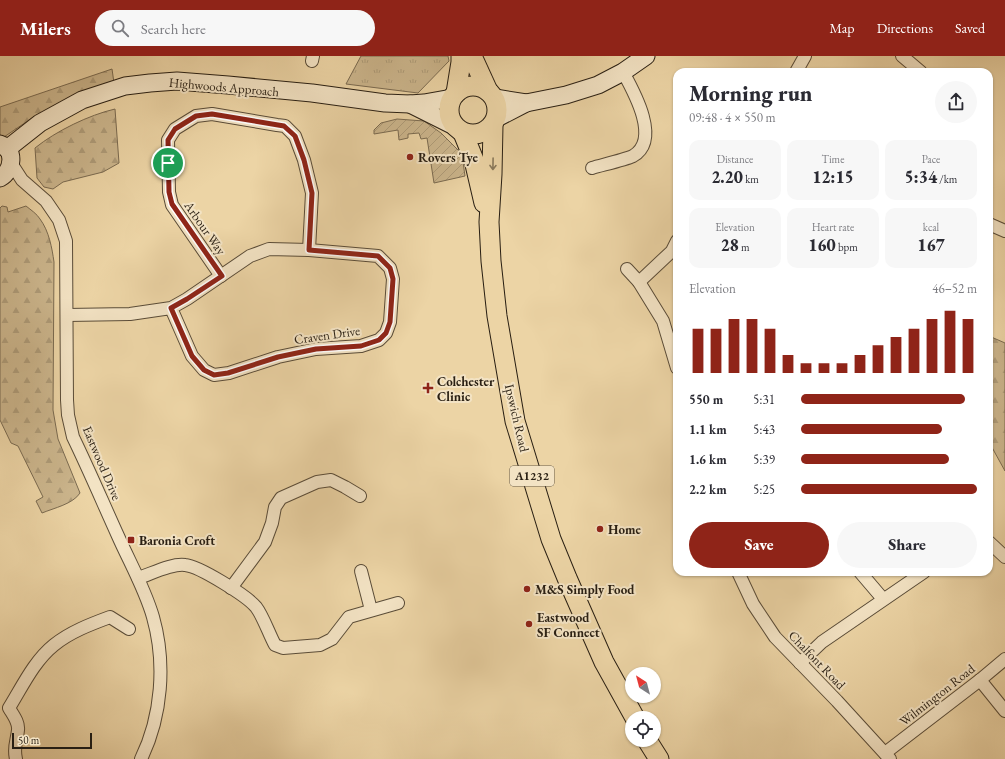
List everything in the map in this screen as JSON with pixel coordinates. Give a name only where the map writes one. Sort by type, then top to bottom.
[{"type":"main road","name":"A1232","points":[[459,129],[449,116],[449,106],[454,95],[461,56]]},
{"type":"main road","name":"A1232","points":[[472,56],[498,108],[495,122]]},
{"type":"main road","points":[[454,95],[468,86],[478,86],[492,94]]},
{"type":"main road","points":[[459,129],[475,135],[486,132],[495,122]]},
{"type":"main road","name":"Ipswich Road","points":[[495,122],[489,217],[493,289],[515,421],[551,539],[604,662],[631,711]]},
{"type":"main road","name":"Ipswich Road","points":[[459,129],[474,160],[480,179],[482,196],[489,217]]},
{"type":"main road","points":[[651,747],[659,759]]},
{"type":"street","points":[[495,122],[526,103],[566,95],[598,85],[623,72],[646,56]]},
{"type":"street","points":[[798,68],[805,56]]},
{"type":"street","points":[[903,56],[916,68]]},
{"type":"street","points":[[592,168],[633,155],[642,146],[646,134],[643,118],[632,88],[623,72]]},
{"type":"street","name":"Highwoods Approach","points":[[4,166],[40,123],[82,100],[125,86],[176,81],[312,93],[385,103],[410,104],[454,95]]},
{"type":"street","points":[[492,94],[526,103]]},
{"type":"street","name":"Highwoods Approach","points":[[410,104],[459,129]]},
{"type":"street","name":"Arbour Way","points":[[222,276],[172,204],[169,192],[168,140],[175,129],[196,116],[212,114],[277,124],[284,126],[295,136],[304,160],[312,193],[309,250]]},
{"type":"street","name":"Eastwood Drive","points":[[4,166],[46,201],[59,220],[66,241],[67,400],[68,415],[73,437],[138,578],[153,617],[161,664],[159,693],[155,722],[141,759]]},
{"type":"street","points":[[993,226],[1005,231]]},
{"type":"street","name":"Craven Drive","points":[[67,315],[130,314],[171,308],[222,276],[250,256],[269,248],[378,256],[390,268],[393,279],[390,322],[386,333],[379,340],[361,346],[316,349],[278,357],[228,373],[214,375],[204,370],[192,356],[171,308]]},
{"type":"street","points":[[639,282],[673,249]]},
{"type":"street","points":[[627,270],[639,282],[663,321],[673,351]]},
{"type":"street","points":[[231,588],[265,542],[272,523],[275,507],[281,498],[317,482],[331,480],[360,496]]},
{"type":"street","points":[[993,546],[1005,557]]},
{"type":"street","points":[[138,578],[174,566],[185,564],[196,567],[245,596],[256,607],[275,645],[283,648],[320,645],[332,639],[349,617],[398,603]]},
{"type":"street","points":[[361,571],[371,610]]},
{"type":"street","name":"Chalfont Road","points":[[740,576],[753,604],[775,637],[837,701],[887,756]]},
{"type":"street","points":[[863,576],[883,599]]},
{"type":"street","points":[[800,663],[822,642],[918,576]]},
{"type":"street","points":[[16,759],[15,741],[18,728],[16,718],[5,708],[39,660],[54,645],[82,628],[110,617],[129,629]]},
{"type":"street","name":"Wilmington Road","points":[[887,756],[1005,659]]},
{"type":"street","points":[[980,680],[1005,711]]},
{"type":"green space","points":[[361,56],[448,56],[449,61],[418,93],[346,84]]},
{"type":"green space","points":[[112,69],[114,83],[59,104],[32,118],[4,137],[0,135],[0,107]]},
{"type":"green space","points":[[115,109],[119,163],[103,172],[63,182],[53,189],[44,187],[37,178],[35,148],[73,124],[94,115]]},
{"type":"green space","points":[[397,119],[424,121],[441,133],[459,151],[463,162],[465,176],[434,183],[427,138],[421,139],[419,133],[408,134],[408,138],[399,140],[398,130],[374,134],[374,130],[381,123]]},
{"type":"green space","points":[[2,206],[7,207],[8,212],[26,206],[37,215],[48,234],[54,262],[53,410],[58,439],[80,493],[68,503],[42,513],[36,501],[43,497],[18,446],[11,443],[0,420],[0,208]]},
{"type":"green space","points":[[993,338],[1005,343],[1005,471],[993,449]]},
{"type":"place","name":"Rovers Tye","points":[[410,157]]},
{"type":"place","name":"Colchester Clinic","points":[[428,388]]},
{"type":"place","name":"Home","points":[[600,529]]},
{"type":"place","name":"Baronia Croft","points":[[131,540]]},
{"type":"place","name":"M&S Simply Food","points":[[527,589]]},
{"type":"place","name":"Eastwood SF Connect","points":[[529,624]]},
{"type":"route","points":[[212,114],[284,126],[295,136],[304,160],[312,193],[309,250],[378,256],[385,262],[390,268],[393,279],[390,322],[386,333],[379,340],[361,346],[316,349],[278,357],[228,373],[214,375],[204,370],[192,356],[171,308],[222,276],[172,204],[169,192],[168,163],[168,140],[175,129],[196,116],[212,114]]}]
